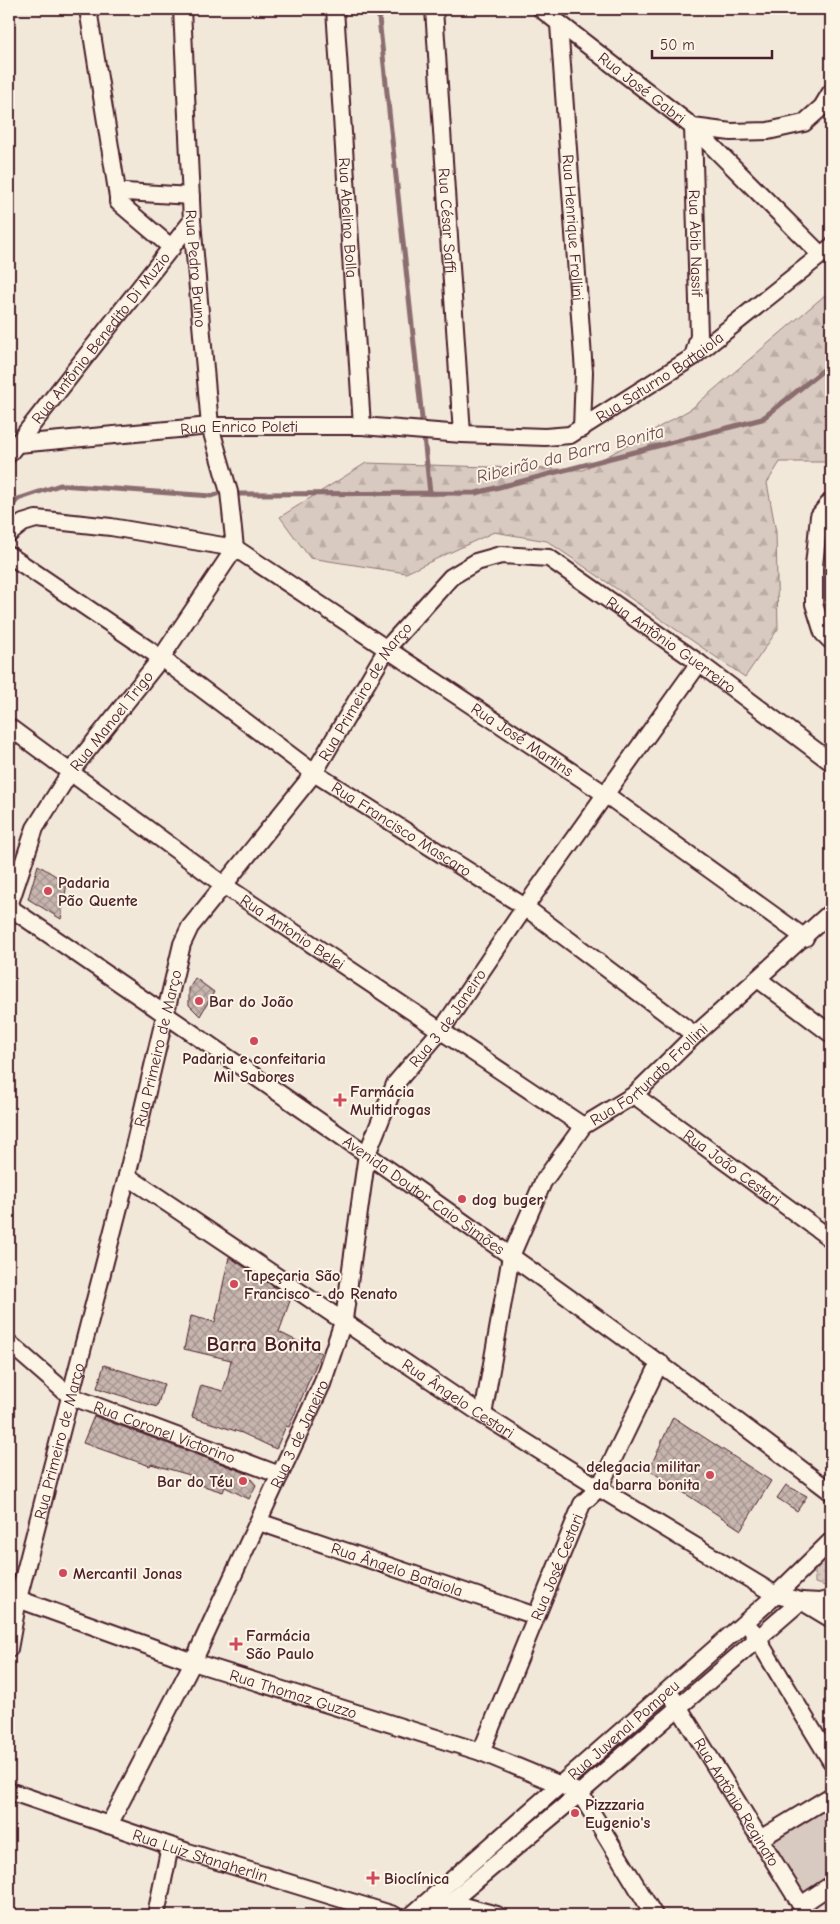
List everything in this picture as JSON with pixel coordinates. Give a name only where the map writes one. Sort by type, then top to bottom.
[{"type":"street","points":[[88,9],[113,174],[122,195]]},
{"type":"street","name":"Rua Pedro Bruno","points":[[182,9],[192,221],[210,426],[229,492],[234,524],[235,548]]},
{"type":"street","name":"Rua Abelino Bolla","points":[[335,9],[362,426]]},
{"type":"street","name":"Rua César Saffi","points":[[434,9],[462,434]]},
{"type":"street","name":"Rua José Gabri","points":[[541,9],[693,127],[732,132],[768,131],[804,123],[822,106],[831,92]]},
{"type":"street","name":"Rua Henrique Frollini","points":[[559,24],[584,372],[582,429]]},
{"type":"street","points":[[693,127],[826,251]]},
{"type":"street","name":"Rua Abib Nassif","points":[[693,127],[699,336],[693,357]]},
{"type":"street","points":[[122,195],[191,196]]},
{"type":"street","points":[[122,195],[118,202],[172,248]]},
{"type":"street","name":"Rua Antônio Benedito Di Muzio","points":[[13,449],[192,221]]},
{"type":"street","name":"Rua Saturno Battaiola","points":[[462,434],[545,437],[570,435],[582,429],[693,357],[826,251]]},
{"type":"street","name":"Rua Enrico Poleti","points":[[13,449],[210,426],[362,426],[462,434]]},
{"type":"street","points":[[831,501],[819,516],[814,576],[814,604],[823,633],[831,641]]},
{"type":"street","points":[[9,534],[23,523],[36,519],[111,527],[235,548]]},
{"type":"street","name":"Rua José Martins","points":[[235,548],[605,794],[805,938]]},
{"type":"street","name":"Rua Manoel Trigo","points":[[9,906],[35,828],[71,771],[161,658],[235,548]]},
{"type":"street","name":"Rua Francisco Mascaro","points":[[9,555],[161,658],[314,773],[525,907],[695,1035]]},
{"type":"street","name":"Rua Primeiro de Março","points":[[9,1650],[14,1594],[70,1396],[127,1176],[182,944],[190,927],[225,886],[314,773],[388,648],[451,577],[476,562],[501,555]]},
{"type":"street","name":"Rua Antônio Guerreiro","points":[[501,555],[549,558],[829,755]]},
{"type":"street","name":"Rua 3 de Janeiro","points":[[109,1825],[193,1662],[322,1384],[344,1319],[367,1154],[395,1084],[442,1029],[525,907],[699,663]]},
{"type":"street","name":"Rua Antonio Belei","points":[[9,727],[225,886],[442,1029],[583,1126]]},
{"type":"street","name":"Avenida Doutor Caio Simões","points":[[9,906],[367,1154],[660,1362],[831,1492]]},
{"type":"street","name":"Rua Fortunato Frollini","points":[[483,1415],[511,1256],[542,1182],[583,1126],[634,1095],[695,1035],[805,938],[831,912]]},
{"type":"street","points":[[758,980],[831,1034]]},
{"type":"street","name":"Rua João Cestari","points":[[634,1095],[831,1239]]},
{"type":"street","name":"Rua Ângelo Cestari","points":[[127,1176],[344,1319],[483,1415],[776,1595],[801,1601]]},
{"type":"street","name":"Rua Coronel Victorino","points":[[9,1343],[70,1396],[280,1475]]},
{"type":"street","name":"Rua José Cestari","points":[[481,1752],[582,1504],[599,1488],[660,1362]]},
{"type":"street","name":"Rua Ângelo Bataiola","points":[[259,1522],[536,1616]]},
{"type":"street","name":"Rua Juvenal Pompeu","points":[[412,1915],[776,1595],[831,1542]]},
{"type":"street","name":"Rua Thomaz Guzzo","points":[[14,1594],[193,1662],[481,1752],[580,1793]]},
{"type":"street","points":[[801,1601],[820,1602],[831,1600]]},
{"type":"street","points":[[801,1601],[831,1619]]},
{"type":"street","name":"Rua Juvenal Pompeu","points":[[435,1915],[451,1904],[801,1601]]},
{"type":"street","points":[[745,1621],[758,1638],[831,1761]]},
{"type":"street","name":"Rua Antônio Reginato","points":[[668,1690],[804,1910]]},
{"type":"street","name":"Rua Luiz Stangherlin","points":[[9,1790],[358,1909],[394,1915]]},
{"type":"street","points":[[580,1793],[654,1915]]},
{"type":"street","points":[[760,1839],[831,1796]]},
{"type":"street","points":[[156,1915],[170,1846]]},
{"type":"street","points":[[804,1910],[831,1885]]},
{"type":"street","points":[[433,1896],[451,1904],[498,1915]]},
{"type":"green space","points":[[831,290],[831,462],[780,462],[767,483],[776,532],[778,629],[745,677],[547,541],[494,532],[406,573],[310,558],[280,517],[366,463],[583,470],[691,409]]},
{"type":"green space","points":[[831,1554],[831,1583],[825,1586],[815,1583],[815,1565]]},
{"type":"green space","points":[[831,1805],[831,1875],[802,1893],[770,1843]]},
{"type":"building","name":"Padaria Pão Quente","points":[[38,865],[67,883],[61,919],[28,899]]},
{"type":"building","name":"Bar do João","points":[[195,978],[214,992],[200,1016],[189,1005],[189,989]]},
{"type":"building","points":[[229,1257],[291,1298],[279,1332],[321,1353],[289,1427],[286,1426],[276,1449],[242,1433],[192,1417],[201,1385],[223,1391],[228,1375],[231,1360],[184,1349],[191,1316],[215,1322]]},
{"type":"building","points":[[104,1365],[164,1384],[157,1407],[97,1388]]},
{"type":"building","points":[[94,1416],[246,1473],[256,1485],[249,1499],[225,1487],[223,1492],[188,1481],[190,1475],[151,1464],[150,1466],[83,1443]]},
{"type":"building","name":"delegacia militar da barra bonita","points":[[673,1417],[771,1481],[741,1530],[649,1470]]},
{"type":"building","points":[[786,1485],[807,1496],[797,1511],[777,1498]]},
{"type":"waterway","points":[[378,9],[430,493]]},
{"type":"waterway","name":"Ribeirão da Barra Bonita","points":[[234,494],[476,493],[762,419],[831,364]]},
{"type":"waterway","name":"Ribeirão da Barra Bonita","points":[[9,509],[18,499],[60,485],[211,496],[217,494]]},
{"type":"place","name":"Padaria Pão Quente","points":[[48,891]]},
{"type":"place","name":"Bar do João","points":[[199,1001]]},
{"type":"place","name":"Padaria e confeitaria Mil Sabores","points":[[254,1041]]},
{"type":"place","name":"Farmácia Multidrogas","points":[[340,1100]]},
{"type":"place","name":"dog buger","points":[[462,1199]]},
{"type":"place","name":"Tapeçaria São Francisco - do Renato","points":[[234,1284]]},
{"type":"place","name":"delegacia militar da barra bonita","points":[[710,1475]]},
{"type":"place","name":"Bar do Téu","points":[[243,1481]]},
{"type":"place","name":"Mercantil Jonas","points":[[63,1573]]},
{"type":"place","name":"Farmácia São Paulo","points":[[236,1644]]},
{"type":"place","name":"Pizzzaria Eugenio's","points":[[575,1813]]},
{"type":"place","name":"Bioclínica","points":[[373,1878]]},
{"type":"district","name":"Barra Bonita","points":[[264,1344]]}]
